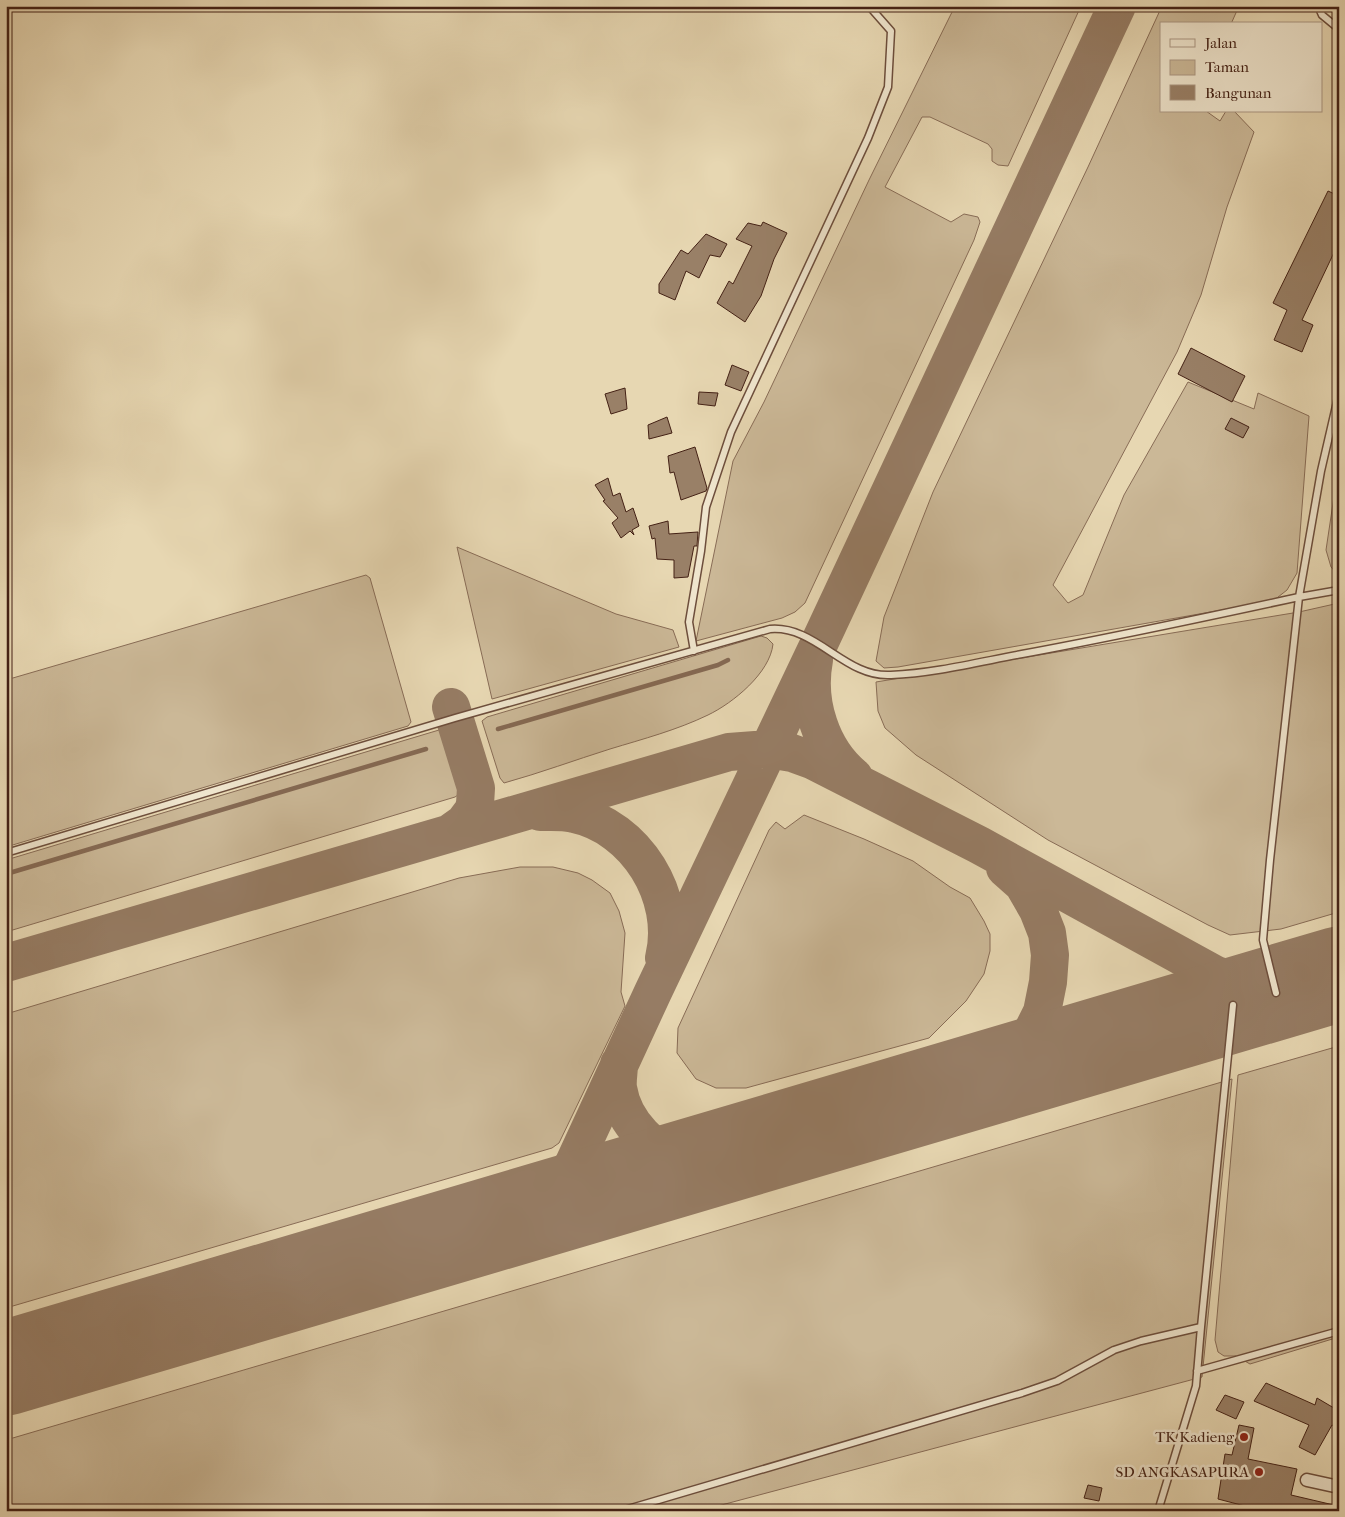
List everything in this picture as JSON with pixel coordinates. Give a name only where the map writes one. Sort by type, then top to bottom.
[{"type":"street","points":[[1307,1480],[1339,1487]]},
{"type":"lane","points":[[694,651],[689,622],[706,507],[731,432],[864,148],[888,88],[891,31],[869,6]]},
{"type":"lane","points":[[1318,6],[1322,15],[1339,28]]},
{"type":"lane","points":[[1276,992],[1263,940],[1271,851],[1300,597],[1321,471],[1339,393]]},
{"type":"lane","points":[[6,853],[454,718],[770,629],[791,630],[803,635],[864,671],[876,675],[890,676],[954,667],[1339,590]]},
{"type":"lane","points":[[1158,1511],[1196,1386],[1233,1006]]},
{"type":"lane","points":[[621,1511],[1022,1393],[1057,1381],[1114,1350],[1141,1341],[1202,1327]]},
{"type":"lane","points":[[1197,1371],[1339,1331]]},
{"type":"green space","points":[[955,6],[1081,6],[1008,166],[998,165],[992,161],[992,149],[988,144],[930,117],[922,117],[885,187],[951,222],[964,214],[978,217],[980,222],[974,240],[805,603],[795,612],[782,618],[696,641],[733,461],[764,402],[869,180]]},
{"type":"green space","points":[[1162,6],[1239,6],[1232,22],[1160,22],[1160,112],[1207,112],[1220,121],[1225,112],[1235,112],[1254,132],[1227,207],[1201,295],[1177,352],[1053,585],[1068,603],[1083,595],[1124,495],[1188,382],[1254,409],[1258,393],[1309,416],[1297,573],[1287,590],[1273,601],[884,668],[876,661],[884,617],[933,492],[1088,167]]},
{"type":"green space","points":[[1339,463],[1339,576],[1331,567],[1326,550]]},
{"type":"green space","points":[[457,547],[616,614],[673,630],[679,647],[492,699]]},
{"type":"green space","points":[[366,575],[370,578],[411,722],[408,726],[6,847],[6,680]]},
{"type":"green space","points":[[1339,603],[1339,912],[1281,929],[1230,935],[1048,840],[916,755],[885,728],[878,711],[876,682],[1299,612]]},
{"type":"green space","points":[[761,636],[767,638],[773,644],[765,666],[749,686],[718,710],[672,730],[531,775],[504,783],[500,778],[482,721],[487,717]]},
{"type":"green space","points":[[439,730],[448,737],[456,771],[462,785],[461,793],[455,797],[6,932],[6,860]]},
{"type":"green space","points":[[804,815],[913,861],[950,887],[970,898],[990,934],[990,951],[984,974],[966,1001],[929,1038],[746,1088],[716,1088],[696,1079],[677,1053],[678,1028],[769,830],[776,822],[785,829]]},
{"type":"green space","points":[[520,867],[553,867],[578,873],[592,880],[610,893],[619,911],[625,933],[621,992],[625,1006],[559,1143],[552,1148],[6,1308],[6,1014],[459,878]]},
{"type":"green space","points":[[1339,1046],[1339,1337],[1250,1364],[1236,1356],[1224,1356],[1218,1352],[1215,1340],[1238,1075]]},
{"type":"green space","points":[[1232,1079],[1202,1377],[699,1511],[6,1511],[6,1440]]},
{"type":"building","points":[[1328,191],[1339,196],[1339,242],[1302,320],[1313,325],[1302,352],[1274,340],[1287,310],[1273,303]]},
{"type":"building","points":[[763,222],[787,233],[774,259],[761,296],[745,322],[717,303],[729,281],[733,284],[752,246],[736,239],[748,223],[761,226]]},
{"type":"building","points":[[706,234],[727,244],[720,257],[710,255],[699,278],[686,271],[675,300],[659,293],[659,284],[681,250],[688,254]]},
{"type":"building","points":[[1191,348],[1245,376],[1232,402],[1178,374]]},
{"type":"building","points":[[732,365],[749,372],[741,391],[725,385]]},
{"type":"building","points":[[625,388],[627,409],[611,414],[605,394]]},
{"type":"building","points":[[699,392],[718,393],[715,406],[698,404]]},
{"type":"building","points":[[667,417],[672,433],[649,439],[648,425]]},
{"type":"building","points":[[1231,418],[1249,427],[1243,438],[1225,429]]},
{"type":"building","points":[[695,447],[707,488],[706,491],[681,500],[674,472],[670,473],[668,456]]},
{"type":"building","points":[[608,478],[613,496],[620,493],[626,512],[633,508],[639,526],[632,530],[634,535],[630,531],[621,538],[612,523],[618,518],[603,501],[605,500],[595,485]]},
{"type":"building","points":[[668,521],[669,534],[698,532],[697,546],[694,546],[688,577],[674,578],[674,560],[657,559],[655,538],[652,539],[649,526]]},
{"type":"building","points":[[1266,1383],[1315,1405],[1317,1398],[1339,1411],[1334,1426],[1332,1425],[1315,1455],[1299,1447],[1309,1425],[1254,1401]]},
{"type":"building","points":[[1225,1395],[1244,1402],[1236,1419],[1216,1410]]},
{"type":"building","points":[[1239,1425],[1254,1428],[1248,1459],[1297,1469],[1291,1495],[1338,1506],[1337,1511],[1264,1511],[1218,1499],[1225,1454],[1232,1455]]},
{"type":"building","points":[[1088,1485],[1102,1488],[1099,1501],[1084,1498]]},
{"type":"waterway","points":[[498,729],[718,665],[728,660]]},
{"type":"waterway","points":[[6,874],[426,749]]},
{"type":"taxiway","points":[[520,1216],[546,1203],[560,1188],[574,1163],[1117,6]]},
{"type":"taxiway","points":[[814,660],[812,692],[819,724],[833,753],[842,766],[854,777]]},
{"type":"taxiway","points":[[450,833],[464,823],[473,811],[476,788],[451,707]]},
{"type":"taxiway","points":[[6,963],[729,752],[768,749],[792,753],[814,761],[979,845],[1214,974],[1247,986],[1276,993]]},
{"type":"taxiway","points":[[540,812],[570,813],[596,821],[616,833],[634,849],[648,868],[658,889],[665,912],[667,935],[664,958]]},
{"type":"taxiway","points":[[977,1081],[1011,1060],[1030,1036],[1042,1012],[1048,982],[1050,955],[1047,933],[1038,910],[1023,884],[1005,868]]},
{"type":"taxiway","points":[[619,1064],[618,1088],[621,1102],[634,1125],[652,1144],[686,1167]]},
{"type":"runway","points":[[6,1368],[1339,974]]},
{"type":"place","name":"TK Kadieng","points":[[1244,1437]]},
{"type":"place","name":"SD ANGKASAPURA","points":[[1259,1472]]}]
